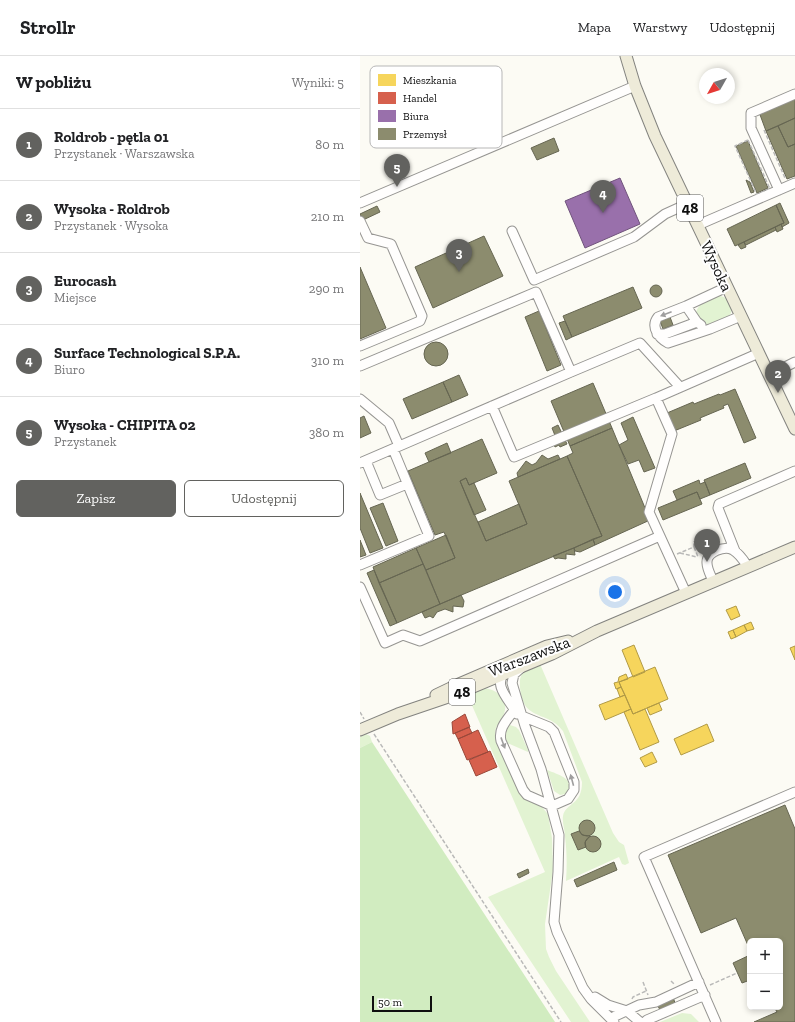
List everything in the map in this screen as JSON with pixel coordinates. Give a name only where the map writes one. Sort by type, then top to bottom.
[{"type":"main road","name":"Wysoka","points":[[626,56],[635,86],[655,136],[795,429]]},
{"type":"main road","name":"Warszawska","points":[[365,729],[398,714],[454,695],[484,677],[520,662],[552,654],[597,631],[795,547]]},
{"type":"main road","name":"Warszawska","points":[[484,677],[502,675],[520,662]]},
{"type":"lane","points":[[502,143],[635,86]]},
{"type":"lane","points":[[778,190],[751,128],[752,113],[795,94]]},
{"type":"lane","points":[[360,203],[489,148]]},
{"type":"lane","points":[[698,225],[778,190],[791,182]]},
{"type":"lane","points":[[512,231],[534,280],[634,237],[666,214],[688,204]]},
{"type":"lane","points":[[360,221],[368,238],[391,244],[422,316],[420,321],[360,346]]},
{"type":"lane","points":[[727,287],[658,317],[655,320],[654,325],[657,334],[662,340],[668,343],[710,329],[741,316]]},
{"type":"lane","points":[[360,366],[536,292],[570,372]]},
{"type":"lane","points":[[686,306],[697,322],[703,327],[710,329]]},
{"type":"lane","points":[[657,334],[664,334],[697,322]]},
{"type":"lane","points":[[407,484],[380,495],[363,462],[640,343],[680,387]]},
{"type":"lane","points":[[492,406],[514,457],[759,353]]},
{"type":"lane","points":[[769,375],[794,365]]},
{"type":"lane","points":[[656,398],[672,434],[649,512],[686,593]]},
{"type":"lane","points":[[360,399],[389,423],[407,484],[429,536],[360,565]]},
{"type":"lane","points":[[748,567],[735,551],[718,508],[719,504],[795,471]]},
{"type":"lane","points":[[360,587],[385,643],[403,635],[420,641],[660,536]]},
{"type":"lane","points":[[713,581],[708,568],[708,558],[711,554],[724,548],[729,548],[735,551]]},
{"type":"lane","points":[[518,712],[512,683],[514,674],[520,662]]},
{"type":"lane","points":[[512,683],[508,678],[502,675],[500,681],[501,688],[504,695],[518,712],[525,726],[541,769],[559,835],[554,922],[557,932],[583,988],[591,999],[613,1020],[636,1004],[652,1003],[698,980]]},
{"type":"lane","points":[[484,677],[501,688]]},
{"type":"lane","points":[[518,712],[549,727],[554,732],[574,782],[574,790],[568,799],[552,806],[527,795],[523,790],[501,741],[500,734],[502,727],[518,712]]},
{"type":"lane","points":[[716,1022],[644,856],[795,792]]},
{"type":"lane","points":[[583,988],[602,1002],[627,1011],[640,1022]]},
{"type":"lane","points":[[644,1022],[706,997]]},
{"type":"lane","points":[[655,1022],[706,997]]},
{"type":"path","points":[[764,130],[791,182]]},
{"type":"path","points":[[748,140],[770,189],[756,195],[735,146],[748,140]]},
{"type":"path","points":[[694,541],[694,546],[699,561]]},
{"type":"path","points":[[670,557],[694,546]]},
{"type":"path","points":[[678,553],[697,557]]},
{"type":"path","points":[[365,729],[561,1022]]},
{"type":"path","points":[[636,1004],[632,997],[646,991]]},
{"type":"green space","points":[[719,296],[727,299],[731,304],[731,313],[727,318],[720,322],[712,324],[704,323],[696,312],[698,308],[702,303]]},
{"type":"green space","points":[[540,664],[613,833],[619,842],[624,845],[629,863],[625,865],[622,864],[619,857],[566,881],[567,865],[563,816],[567,808],[577,800],[582,782],[563,731],[550,720],[531,711],[525,706],[522,698],[520,681],[522,674],[527,669]]},
{"type":"green space","points":[[485,688],[498,693],[504,700],[504,714],[496,728],[495,735],[517,788],[541,806],[548,814],[552,838],[553,870],[545,924],[546,949],[556,971],[590,1022],[571,1022],[488,897],[545,872],[467,694]]},
{"type":"green space","points":[[510,725],[519,730],[528,752],[505,742],[503,732]]},
{"type":"green space","points":[[366,734],[370,736],[372,742],[360,748],[360,737]]},
{"type":"green space","points":[[372,742],[555,1022],[360,1022],[360,748]]},
{"type":"green space","points":[[547,770],[565,778],[568,781],[570,785],[566,794],[560,795],[554,791]]},
{"type":"green space","points":[[682,1013],[691,1014],[699,1022],[660,1022]]},
{"type":"building: Mieszkania","points":[[736,606],[740,616],[731,620],[726,610]]},
{"type":"building: Mieszkania","points":[[751,622],[754,629],[747,631],[744,625]]},
{"type":"building: Mieszkania","points":[[744,625],[747,631],[736,637],[733,630]]},
{"type":"building: Mieszkania","points":[[733,630],[736,637],[731,639],[728,632]]},
{"type":"building: Mieszkania","points":[[634,645],[645,672],[633,677],[622,650]]},
{"type":"building: Mieszkania","points":[[795,646],[795,660],[790,648]]},
{"type":"building: Mieszkania","points":[[655,667],[668,699],[633,714],[619,682]]},
{"type":"building: Mieszkania","points":[[626,674],[628,679],[619,682],[621,687],[616,689],[614,683],[618,682],[619,677]]},
{"type":"building: Mieszkania","points":[[621,687],[625,695],[620,697],[617,689]]},
{"type":"building: Mieszkania","points":[[625,695],[631,709],[605,720],[599,705]]},
{"type":"building: Mieszkania","points":[[659,703],[662,710],[650,715],[647,708]]},
{"type":"building: Mieszkania","points":[[631,709],[633,714],[645,709],[659,742],[640,750],[624,712]]},
{"type":"building: Mieszkania","points":[[707,724],[714,741],[681,755],[674,739]]},
{"type":"building: Mieszkania","points":[[652,752],[657,762],[645,767],[640,758]]},
{"type":"building: Handel","points":[[465,714],[470,727],[453,734],[452,722]]},
{"type":"building: Handel","points":[[469,727],[472,733],[458,739],[455,733]]},
{"type":"building: Handel","points":[[478,730],[488,752],[467,760],[458,739]]},
{"type":"building: Handel","points":[[490,751],[497,767],[476,776],[469,760]]},
{"type":"building: Biura","points":[[620,178],[640,224],[585,248],[565,201]]},
{"type":"building: Przemysł","points":[[795,97],[795,118],[766,131],[759,112]]},
{"type":"building: Przemysł","points":[[795,118],[795,144],[788,147],[778,126]]},
{"type":"building: Przemysł","points":[[778,126],[788,147],[795,144],[795,176],[787,179],[766,131]]},
{"type":"building: Przemysł","points":[[554,138],[559,151],[537,160],[531,148]]},
{"type":"building: Przemysł","points":[[748,141],[768,188],[757,193],[736,146]]},
{"type":"building: Przemysł","points":[[746,180],[750,182],[754,192],[751,193]]},
{"type":"building: Przemysł","points":[[780,203],[789,223],[782,227],[781,224],[784,223],[776,205]]},
{"type":"building: Przemysł","points":[[776,205],[784,223],[735,246],[727,229]]},
{"type":"building: Przemysł","points":[[377,206],[380,212],[363,220],[360,214]]},
{"type":"building: Przemysł","points":[[781,224],[783,229],[777,232],[775,227]]},
{"type":"building: Przemysł","points":[[775,227],[776,230],[746,245],[744,242]]},
{"type":"building: Przemysł","points":[[484,236],[503,276],[433,308],[415,267]]},
{"type":"building: Przemysł","points":[[744,242],[746,247],[741,249],[738,245]]},
{"type":"building: Przemysł","points":[[360,267],[386,328],[360,339]]},
{"type":"building: Przemysł","points":[[656,285],[660,287],[662,291],[660,295],[656,297],[652,295],[650,291],[652,287]]},
{"type":"building: Przemysł","points":[[633,287],[642,308],[572,337],[563,316]]},
{"type":"building: Przemysł","points":[[539,311],[561,365],[547,371],[525,317]]},
{"type":"building: Przemysł","points":[[670,317],[673,325],[663,329],[660,321]]},
{"type":"building: Przemysł","points":[[565,321],[572,337],[566,340],[559,323]]},
{"type":"building: Przemysł","points":[[436,342],[445,345],[448,354],[445,363],[436,366],[427,363],[424,354],[427,345]]},
{"type":"building: Przemysł","points":[[459,375],[468,395],[452,402],[443,382]]},
{"type":"building: Przemysł","points":[[443,382],[452,402],[412,419],[403,399]]},
{"type":"building: Przemysł","points":[[593,383],[612,428],[570,446],[551,401]]},
{"type":"building: Przemysł","points":[[735,389],[756,438],[744,443],[728,404],[723,406],[724,408],[700,418],[701,420],[674,431],[667,413],[693,402],[694,404]]},
{"type":"building: Przemysł","points":[[364,416],[371,433],[360,438],[360,418]]},
{"type":"building: Przemysł","points":[[633,417],[655,468],[644,472],[639,460],[628,464],[619,445],[628,440],[621,423]]},
{"type":"building: Przemysł","points":[[558,425],[567,444],[560,447],[559,445],[555,447],[552,440],[556,438],[552,428]]},
{"type":"building: Przemysł","points":[[612,428],[650,520],[595,545],[593,539],[602,536],[567,456],[573,453],[570,446]]},
{"type":"building: Przemysł","points":[[482,439],[497,473],[469,485],[466,478],[460,481],[486,541],[527,524],[509,481],[567,456],[602,536],[440,604],[426,570],[455,558],[444,532],[435,535],[408,471]]},
{"type":"building: Przemysł","points":[[447,443],[451,453],[429,462],[425,453]]},
{"type":"building: Przemysł","points":[[542,455],[548,459],[558,455],[560,459],[518,477],[517,473],[526,461],[532,465],[536,463]]},
{"type":"building: Przemysł","points":[[745,463],[751,478],[710,495],[704,480]]},
{"type":"building: Przemysł","points":[[466,478],[469,485],[474,483],[486,510],[474,515],[460,481]]},
{"type":"building: Przemysł","points":[[699,480],[700,484],[705,482],[710,495],[700,499],[697,492],[677,500],[673,491]]},
{"type":"building: Przemysł","points":[[697,492],[702,504],[663,520],[658,508]]},
{"type":"building: Przemysł","points":[[360,493],[383,548],[370,553],[360,528]]},
{"type":"building: Przemysł","points":[[383,503],[398,541],[386,546],[370,508]]},
{"type":"building: Przemysł","points":[[519,504],[527,524],[486,541],[478,522]]},
{"type":"building: Przemysł","points":[[446,535],[455,558],[426,570],[416,548]]},
{"type":"building: Przemysł","points":[[593,539],[595,545],[580,552],[575,551],[574,548]]},
{"type":"building: Przemysł","points":[[360,540],[366,555],[360,557]]},
{"type":"building: Przemysł","points":[[416,548],[423,564],[379,583],[373,567]]},
{"type":"building: Przemysł","points":[[574,548],[575,555],[566,554],[566,559],[555,559],[553,556]]},
{"type":"building: Przemysł","points":[[423,564],[440,604],[397,623],[379,583]]},
{"type":"building: Przemysł","points":[[374,570],[397,623],[390,626],[367,573]]},
{"type":"building: Przemysł","points":[[461,595],[464,601],[463,607],[453,606],[453,612],[445,609],[437,612],[433,618],[430,616],[425,618],[422,612]]},
{"type":"building: Przemysł","points":[[785,805],[795,829],[795,1022],[754,1022],[777,1012],[776,1010],[783,1010],[783,938],[747,938],[747,943],[736,918],[701,933],[668,855]]},
{"type":"building: Przemysł","points":[[587,820],[593,822],[595,828],[593,834],[587,836],[581,834],[579,828],[581,822]]},
{"type":"building: Przemysł","points":[[579,831],[582,835],[590,836],[585,842],[586,847],[578,850],[571,834]]},
{"type":"building: Przemysł","points":[[593,836],[599,838],[601,844],[599,850],[593,852],[587,850],[585,844],[587,838]]},
{"type":"building: Przemysł","points":[[614,862],[617,870],[577,887],[574,880]]},
{"type":"building: Przemysł","points":[[528,869],[529,873],[519,878],[517,874]]},
{"type":"building: Przemysł","points":[[747,956],[747,981],[742,983],[733,963]]},
{"type":"building: Przemysł","points":[[673,997],[675,1003],[660,1010],[657,1004]]},
{"type":"place","name":"Wysoka - CHIPITA 02","points":[[397,187]]},
{"type":"place","name":"Surface Technological S.P.A.","points":[[603,213]]},
{"type":"place","name":"Eurocash","points":[[459,272]]},
{"type":"place","name":"Wysoka - Roldrob","points":[[778,393]]},
{"type":"place","name":"Roldrob - pętla 01","points":[[707,562]]}]
